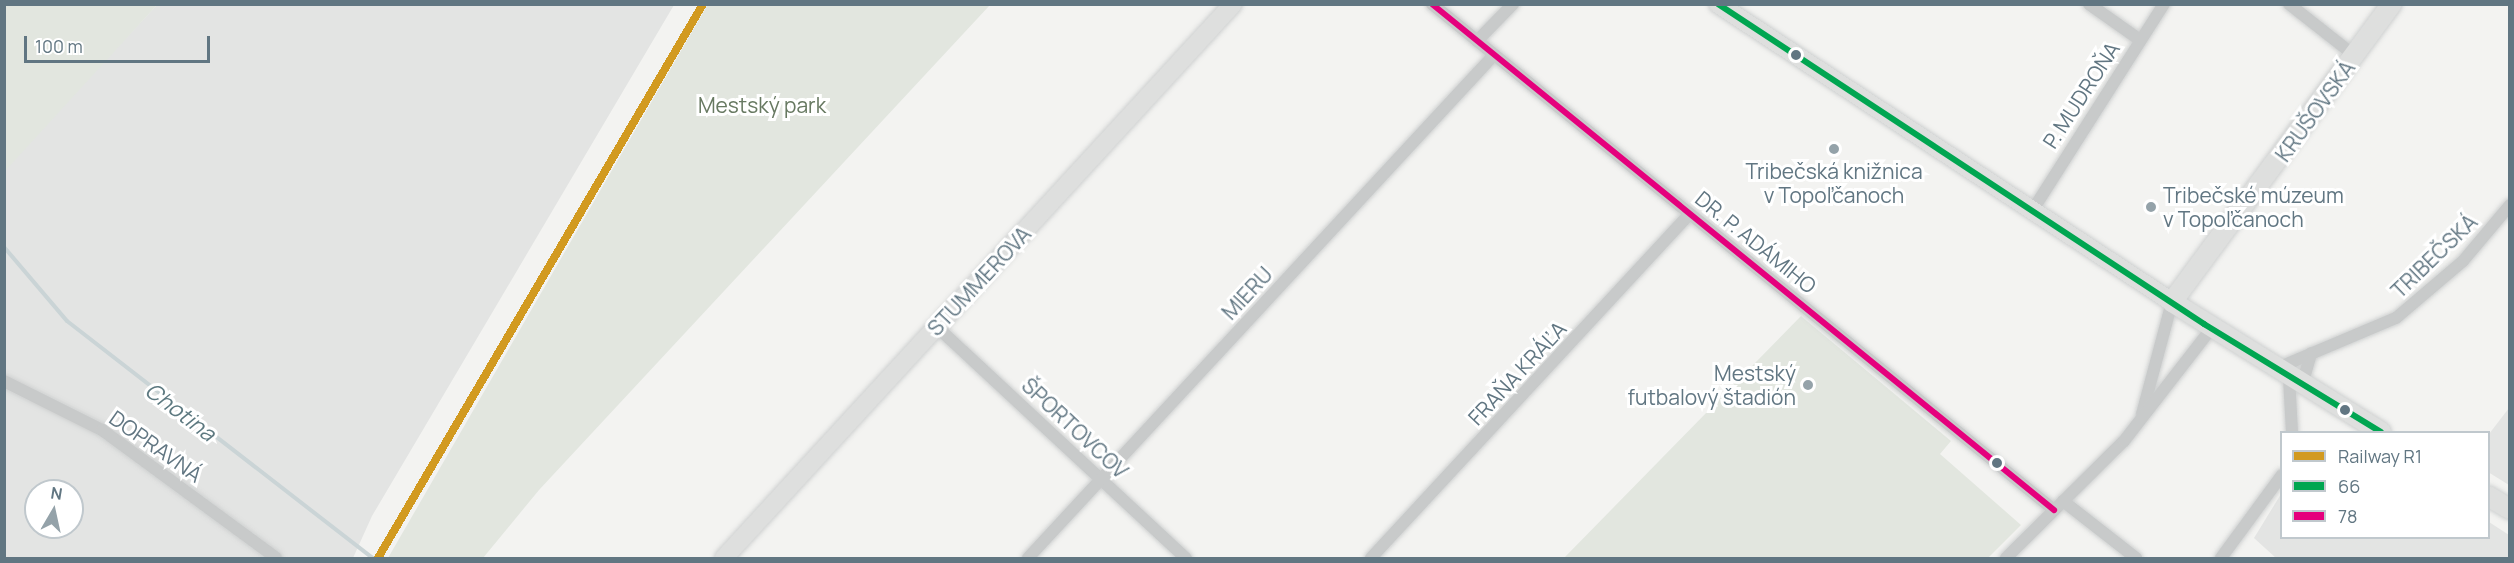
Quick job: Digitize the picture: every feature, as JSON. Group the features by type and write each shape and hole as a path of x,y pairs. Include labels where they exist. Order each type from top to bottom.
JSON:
{"main road":[{"name":"KRUŠOVSKÁ","path":"2172,302 2392,4"},
{"path":"2172,302 2211,329 2379,431"},
{"path":"2490,497 2510,509"}],"street":[{"name":"STUMMEROVA","path":"724,558 1233,4"},
{"name":"DR. P. ADÁMIHO","path":"1432,4 1958,432 2059,506 2136,558"},
{"path":"1477,41 1513,4"},
{"path":"1718,4 2034,208 2172,302 2142,415"},
{"path":"2089,4 2140,40"},
{"name":"P. MUDROŇA","path":"2034,208 2164,4"},
{"path":"2289,4 2355,56"},
{"name":"MIERU","path":"1028,558 1494,55"},
{"name":"TRIBEČSKÁ","path":"2289,377 2311,353 2396,318 2463,261 2510,205"},
{"name":"FRAŇA KRÁĽA","path":"1371,558 1690,214"},
{"name":"ŠPORTOVCOV","path":"937,327 1186,558"},
{"path":"2006,558 2059,506 2142,415 2211,329"},
{"path":"2292,431 2289,377 2311,353"},
{"name":"DOPRAVNÁ","path":"4,381 102,430 276,558"},
{"path":"2221,558 2280,478"}],"shaded area":[{"path":"157,5 674,5 372,516 353,558 5,558 4,168"},
{"path":"2509,408 2509,485 2490,473 2490,433"},
{"path":"2280,496 2280,539 2490,539 2490,523 2509,535 2509,558 2276,558 2254,538"}],"green space":[{"path":"5,4 157,5 6,170 4,169"},
{"name":"Mestský park","path":"708,4 990,5 539,490 483,558 388,558"},
{"name":"Mestský futbalový štadión","path":"1801,316 1951,441 1940,454 2021,525 1988,558 1564,558"}],"waterway":[{"name":"Chotina","path":"4,247 67,321 373,558"}],"rail line":[{"name":"R1","path":"378,558 703,4"}],"transit line":[{"name":"78","path":"1432,4 2054,510"},
{"name":"66","path":"1718,4 2204,324 2379,431"}],"place":[{"name":"Tribečská knižnica v Topoľčanoch","path":"1834,149"},
{"name":"Tribečské múzeum v Topoľčanoch","path":"2151,207"},
{"name":"Mestský futbalový štadión","path":"1808,385"}]}
